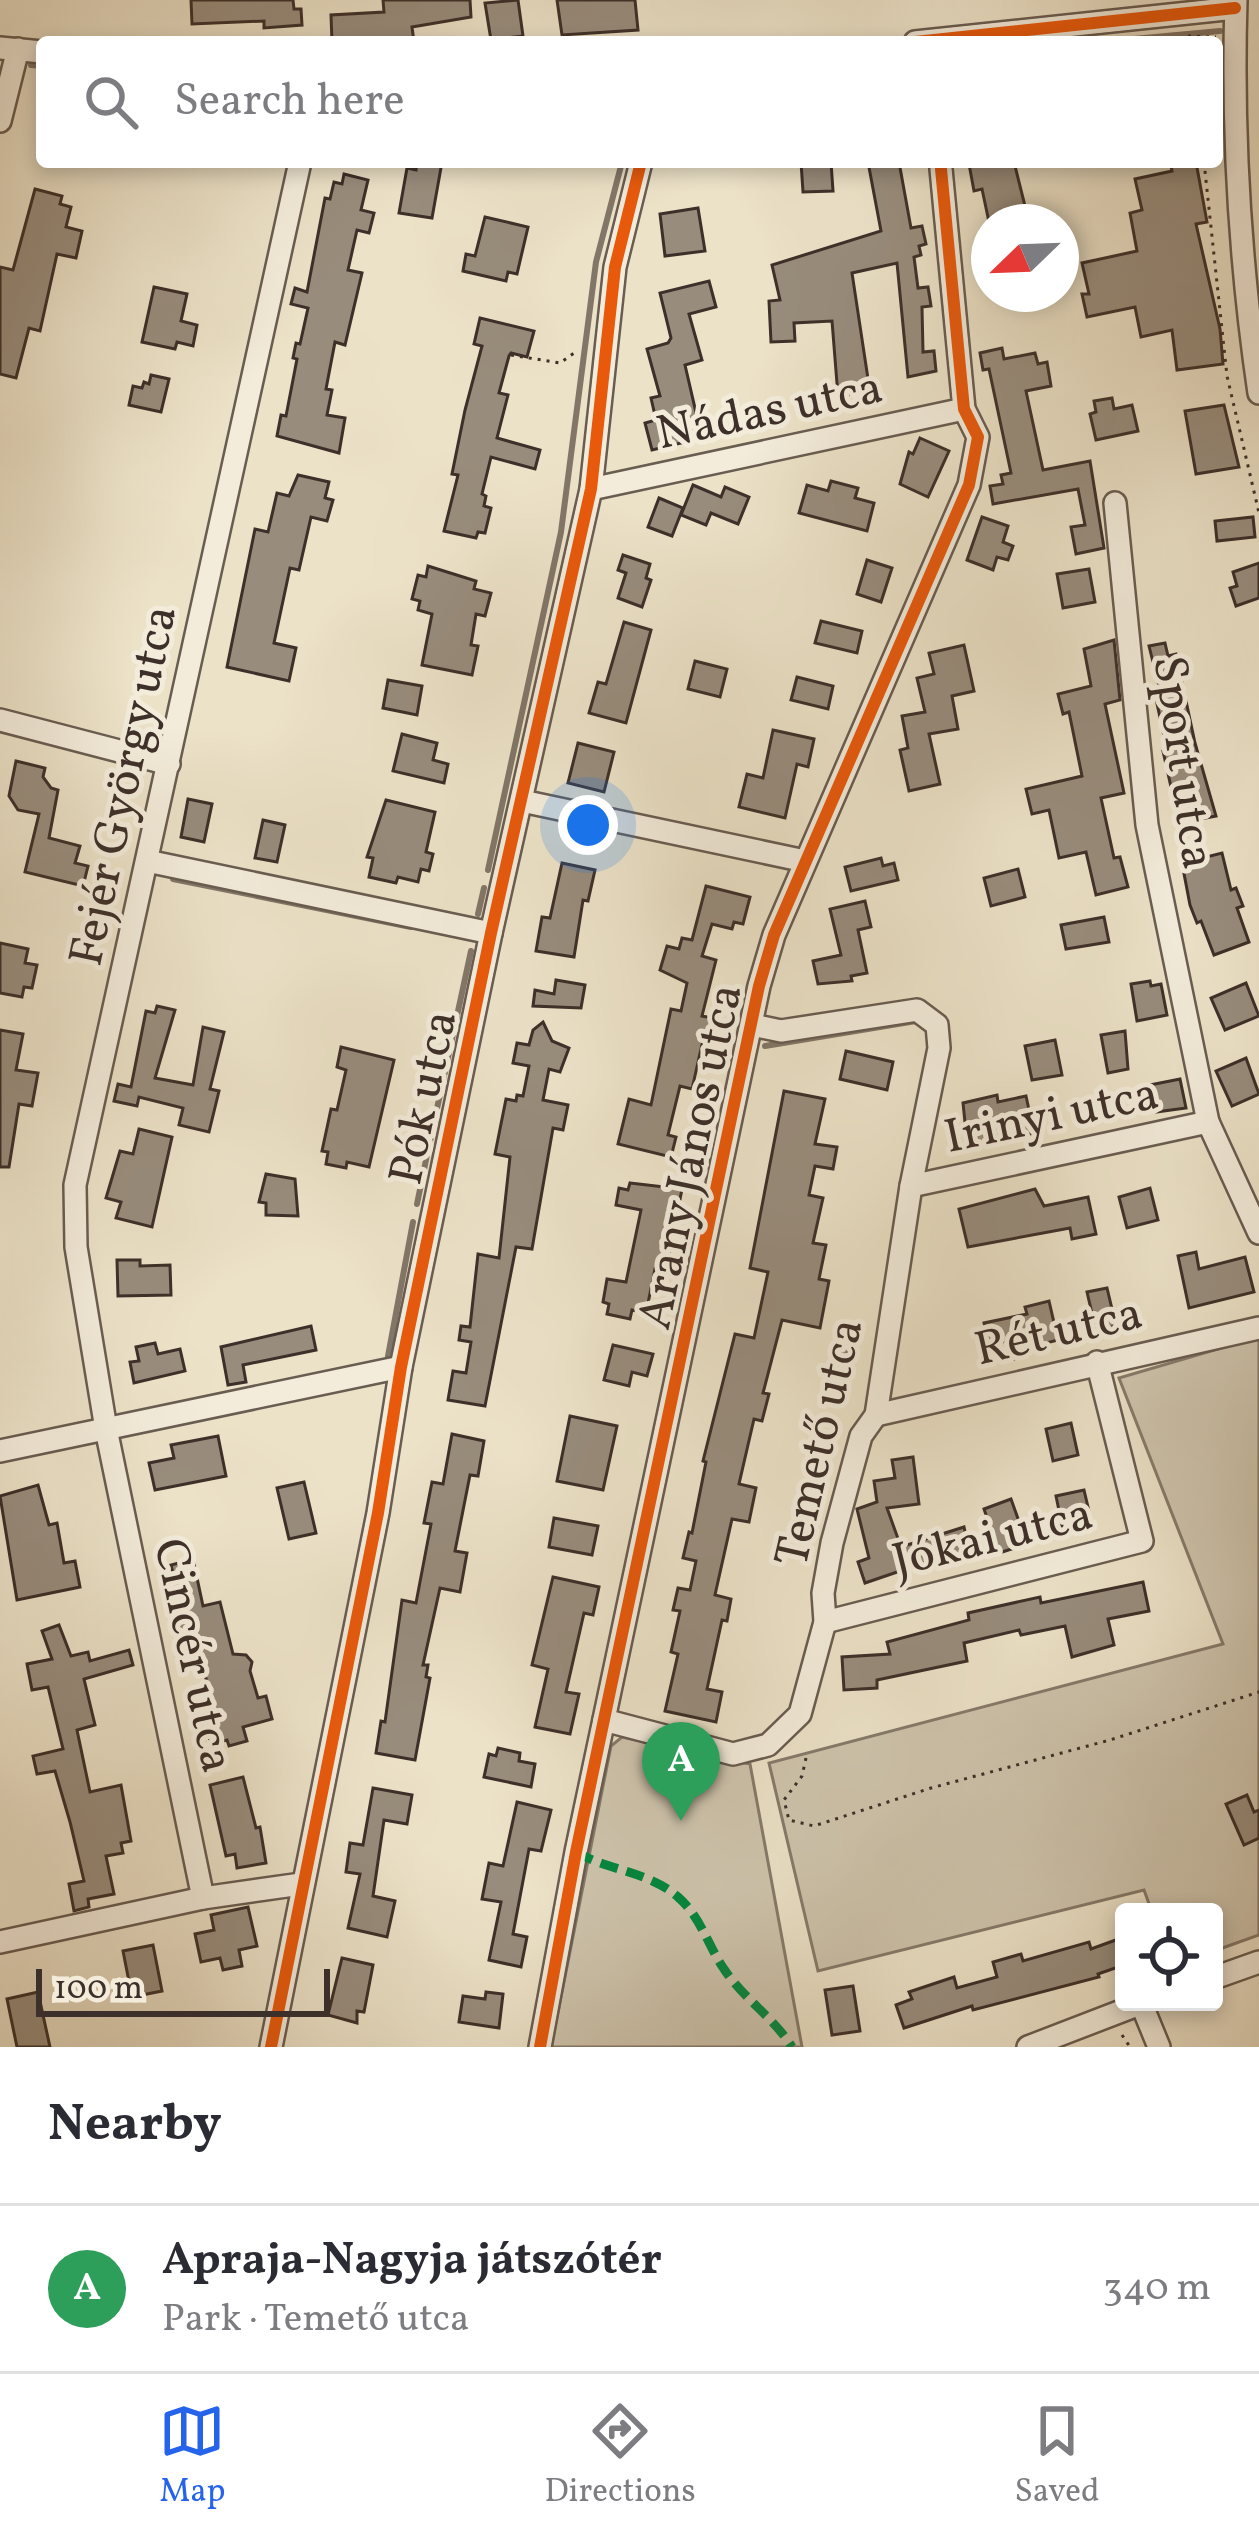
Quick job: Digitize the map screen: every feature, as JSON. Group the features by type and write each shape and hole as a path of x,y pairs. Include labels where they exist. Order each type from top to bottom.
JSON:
{"street":[{"path":"966,36 1236,4 1235,94 1246,282 1259,393"},
{"path":"0,121 9,48"},
{"path":"1235,94 1259,92"},
{"name":"Fejér György utca","path":"106,1429 76,1246 75,1185 299,168"},
{"name":"Pók utca","path":"271,2047 378,1513 401,1367 491,933 591,489 615,267 640,168"},
{"name":"Arany János utca","path":"540,2047 604,1720 774,935 970,485 978,437 964,410 941,169"},
{"name":"Nádas utca","path":"591,489 964,410"},
{"name":"Sport utca","path":"1114,502 1147,825 1208,1122 1259,1234"},
{"path":"0,720 169,764"},
{"path":"522,801 805,861"},
{"path":"147,861 491,933"},
{"name":"Temető utca","path":"604,1720 733,1754 768,1744 800,1714 825,1622 823,1593 832,1544 861,1436 876,1414 911,1186 939,1048 938,1024 917,1010 781,1031 752,1025"},
{"name":"Irinyi utca","path":"911,1186 1208,1122"},
{"name":"Rét utca","path":"876,1414 1259,1328"},
{"name":"Jókai utca","path":"825,1622 1142,1540 1097,1362"},
{"path":"0,1451 401,1367"},
{"name":"Cincér utca","path":"106,1429 203,1898"},
{"path":"0,1942 203,1898 301,1884"},
{"path":"1223,1975 1259,1962"},
{"path":"1028,2047 1122,2011"},
{"path":"1146,2011 1160,2047"}],"path":[{"path":"1205,168 1227,376 1259,513"},
{"path":"511,355 560,363 577,351"},
{"path":"806,1758 802,1776 784,1801 789,1820 814,1826 1259,1692"},
{"path":"1104,2038 1125,2034 1130,2047"}],"shaded area":[{"path":"1259,1337 1259,1935 1223,1948 1223,1903 1149,1903 1144,1890 818,1971 769,1763 1223,1644 1119,1378"},
{"path":"622,1737 750,1764 802,2047 551,2047 611,1746"}],"building":[{"path":"191,0 293,0 294,9 301,9 302,25 264,28 264,21 192,24"},
{"path":"383,0 470,0 471,17 412,27 413,36 332,36 331,15 384,12"},
{"path":"518,0 523,36 490,36 485,3"},
{"path":"557,0 635,0 638,30 562,35"},
{"path":"407,168 441,168 432,218 399,213"},
{"path":"801,168 831,168 833,191 803,192"},
{"path":"869,168 900,168 911,228 922,226 926,244 919,246 921,255 914,257 918,288 928,287 931,306 922,307 923,352 934,351 936,371 908,377 897,263 852,273 870,392 838,396 832,321 794,323 795,341 771,342 769,301 780,300 772,265 881,231"},
{"path":"970,168 1016,168 1024,204 985,204 982,189 974,191"},
{"path":"1197,168 1207,222 1196,224 1220,329 1223,364 1177,370 1172,330 1141,337 1135,307 1087,317 1082,294 1089,294 1082,263 1137,251 1130,213 1142,210 1135,179"},
{"path":"344,174 368,180 361,210 374,213 369,233 357,230 348,270 362,273 345,345 335,342 326,389 332,390 327,415 345,418 339,453 277,436 281,415 286,416 296,343 300,344 308,308 291,304 295,288 307,292 325,198 330,199 334,182 342,184"},
{"path":"35,189 62,196 60,204 71,207 66,227 82,231 76,258 57,254 40,331 29,328 16,378 0,374 0,267 13,270"},
{"path":"698,208 705,251 665,256 660,214"},
{"path":"485,217 528,227 517,274 508,272 506,281 463,271 466,254 475,256"},
{"path":"709,281 716,307 689,314 702,360 685,365 697,417 689,419 694,440 652,450 645,423 656,420 651,398 660,396 647,349 671,338 660,293"},
{"path":"154,287 187,294 181,321 197,325 193,346 177,342 175,349 142,342"},
{"path":"480,318 534,331 527,357 509,356 499,393 508,395 497,438 540,450 535,469 491,457 482,494 486,496 484,506 491,508 485,533 478,532 476,538 444,531 458,475 452,474 465,410 482,346 474,344"},
{"path":"1002,348 1004,359 1035,353 1038,364 1047,362 1051,386 1026,391 1043,470 1090,461 1104,548 1076,554 1071,527 1085,525 1078,489 993,504 990,486 1003,484 1001,475 1011,473 989,369 983,370 980,353"},
{"path":"151,375 169,379 161,412 129,405 133,386 149,384"},
{"path":"1112,398 1114,409 1132,405 1138,431 1096,440 1090,414 1096,412 1094,401"},
{"path":"1224,405 1239,467 1196,474 1185,411"},
{"path":"920,438 949,451 928,497 900,484 909,452 913,454"},
{"path":"298,475 329,482 325,498 333,500 327,521 311,517 299,570 290,568 274,643 296,648 289,681 227,667 255,529 268,532 277,493 289,496"},
{"path":"831,481 858,488 855,498 874,503 867,531 799,513 807,485 828,491"},
{"path":"693,485 721,497 725,487 749,497 738,524 711,513 706,525 681,515"},
{"path":"659,498 683,508 672,536 648,527"},
{"path":"982,517 1008,526 1003,542 1013,546 1008,560 997,557 993,570 967,560"},
{"path":"1253,517 1255,537 1217,541 1215,521"},
{"path":"623,555 650,564 646,578 651,580 642,607 618,598 626,573 618,570"},
{"path":"867,560 892,568 881,602 857,594"},
{"path":"1259,563 1259,598 1236,606 1230,588 1237,586 1233,572"},
{"path":"428,566 476,581 474,589 491,593 485,616 476,614 471,645 478,646 472,675 422,665 432,614 418,610 420,601 412,599 418,575 426,577"},
{"path":"1089,569 1095,602 1063,608 1057,574"},
{"path":"821,621 862,631 857,653 815,643"},
{"path":"624,622 651,630 626,723 589,713 598,682 606,684"},
{"path":"1114,640 1120,700 1105,704 1124,793 1101,798 1114,858 1120,857 1128,887 1096,895 1086,852 1059,858 1049,810 1032,814 1026,789 1082,776 1069,712 1063,714 1058,694 1091,686 1084,649"},
{"path":"1165,643 1168,656 1176,654 1216,816 1179,823 1163,751 1167,750 1156,699 1162,698 1149,646"},
{"path":"964,645 974,691 952,696 958,729 929,734 940,784 909,791 900,750 908,748 902,716 925,712 917,678 934,674 929,653"},
{"path":"695,661 727,669 720,697 688,689"},
{"path":"797,677 833,686 828,709 791,700"},
{"path":"388,680 422,686 417,715 383,708"},
{"path":"773,730 814,739 808,767 797,764 785,818 739,807 747,774 763,778"},
{"path":"402,734 437,743 433,760 448,764 444,783 393,771"},
{"path":"578,743 614,752 604,792 568,783"},
{"path":"16,761 45,768 43,777 58,790 49,838 80,846 75,863 88,866 83,886 25,872 39,814 18,810 9,796"},
{"path":"188,799 212,804 204,842 181,837"},
{"path":"386,800 435,812 426,852 433,854 429,871 421,869 418,882 369,877 373,858 367,857"},
{"path":"263,820 285,825 277,862 255,858"},
{"path":"1222,853 1231,890 1236,888 1243,906 1237,908 1249,942 1214,955 1190,905 1182,863"},
{"path":"881,858 883,866 894,863 898,880 851,891 845,867"},
{"path":"562,863 595,870 588,901 583,900 574,957 536,951 542,917 550,918"},
{"path":"1018,869 1025,897 991,906 984,878"},
{"path":"706,886 750,897 743,924 734,922 732,929 712,924 702,956 716,960 702,1016 717,1019 712,1042 703,1040 692,1089 680,1086 668,1135 676,1137 671,1157 618,1144 629,1099 651,1105 671,1009 681,1011 687,983 660,970 667,946 679,949 682,938 692,940"},
{"path":"865,901 871,927 858,930 867,973 851,976 852,981 818,984 813,961 841,955 830,909"},
{"path":"1104,917 1109,942 1066,949 1061,925"},
{"path":"0,943 28,949 25,963 37,965 32,988 24,987 22,997 0,993"},
{"path":"556,980 585,985 581,1008 533,1006 535,990 554,994"},
{"path":"1150,981 1151,986 1161,984 1167,1015 1137,1021 1131,984"},
{"path":"1246,983 1259,1016 1225,1030 1211,998"},
{"path":"157,1006 175,1010 155,1078 193,1085 203,1027 224,1032 210,1089 219,1091 209,1132 179,1125 183,1108 139,1097 137,1106 114,1101 118,1084 131,1087 146,1011 155,1013"},
{"path":"543,1022 552,1041 569,1048 560,1072 549,1069 543,1100 568,1105 563,1130 553,1128 532,1249 516,1247 485,1406 448,1400 453,1371 466,1373 471,1342 459,1340 461,1326 470,1327 478,1254 499,1258 510,1157 495,1154 506,1099 516,1101 517,1095 523,1096 529,1066 513,1063 517,1043 529,1045 533,1030"},
{"path":"0,1030 23,1034 16,1070 38,1073 32,1106 19,1104 9,1167 0,1167"},
{"path":"1125,1031 1128,1069 1108,1073 1101,1035"},
{"path":"1055,1040 1062,1075 1032,1080 1025,1046"},
{"path":"341,1047 394,1060 369,1167 326,1164 328,1152 322,1151 346,1070 337,1067"},
{"path":"846,1051 893,1062 887,1090 840,1079"},
{"path":"1246,1058 1259,1094 1232,1106 1216,1071"},
{"path":"1180,1079 1186,1108 1156,1112 1150,1085"},
{"path":"784,1091 825,1099 815,1144 837,1147 833,1169 815,1166 809,1195 823,1198 813,1243 826,1245 819,1279 829,1281 820,1328 782,1320 763,1393 769,1394 762,1421 754,1419 739,1484 756,1488 749,1522 732,1519 715,1595 731,1599 707,1689 722,1692 716,1722 665,1711 678,1654 671,1652 680,1611 673,1610 678,1588 690,1590 696,1561 683,1558 735,1334 754,1338 768,1272 750,1268"},
{"path":"997,1095 998,1102 1026,1096 1034,1133 976,1146 973,1131 966,1132 963,1103"},
{"path":"139,1129 172,1137 152,1227 116,1218 121,1202 106,1198 120,1151 133,1154"},
{"path":"266,1174 295,1179 298,1216 266,1215 266,1203 259,1202"},
{"path":"630,1183 682,1189 666,1271 655,1269 646,1313 632,1310 630,1319 607,1314 609,1304 603,1302 607,1279 626,1282 641,1210 616,1205 619,1188 628,1190"},
{"path":"1150,1188 1158,1220 1127,1228 1119,1197"},
{"path":"1035,1189 1044,1206 1088,1197 1096,1234 1072,1239 1070,1228 968,1247 959,1209"},
{"path":"1196,1252 1199,1269 1245,1257 1254,1292 1189,1308 1178,1256"},
{"path":"117,1260 140,1260 140,1266 170,1265 171,1295 118,1296"},
{"path":"1107,1288 1116,1326 1096,1331 1087,1292"},
{"path":"1049,1301 1058,1340 1027,1348 1029,1355 1010,1360 1006,1341 989,1345 984,1323 1027,1314 1025,1307"},
{"path":"311,1326 316,1350 243,1365 246,1382 228,1385 221,1347"},
{"path":"839,1335 851,1338 841,1391 825,1387"},
{"path":"155,1343 158,1354 180,1349 185,1371 134,1383 130,1362 139,1361 136,1347"},
{"path":"613,1345 653,1354 647,1376 632,1372 629,1386 604,1380"},
{"path":"570,1416 617,1426 603,1490 557,1481"},
{"path":"1071,1423 1078,1455 1053,1461 1046,1429"},
{"path":"452,1434 484,1441 478,1476 470,1475 455,1551 467,1553 460,1592 440,1588 423,1665 428,1665 426,1677 430,1678 415,1760 376,1753 381,1721 385,1722 402,1600 416,1603 431,1524 424,1523 432,1482 443,1484"},
{"path":"218,1436 226,1476 155,1490 149,1463 174,1458 171,1445"},
{"path":"913,1457 919,1504 887,1508 901,1547 964,1527 971,1558 943,1564 941,1557 865,1583 858,1562 869,1558 857,1509 877,1502 874,1481 895,1478 892,1460"},
{"path":"304,1482 316,1533 289,1539 277,1488"},
{"path":"38,1485 49,1525 57,1523 64,1563 75,1561 80,1587 17,1600 0,1496"},
{"path":"1084,1490 1092,1524 1064,1535 1056,1496"},
{"path":"1011,1499 1027,1544 999,1553 984,1509"},
{"path":"554,1518 598,1526 592,1555 549,1547"},
{"path":"193,1559 203,1606 220,1602 233,1654 246,1655 252,1662 258,1698 266,1696 272,1719 243,1727 247,1741 229,1746 227,1740 211,1744 207,1731 203,1732 197,1709 213,1705 200,1656 187,1660 178,1624 185,1622 171,1565"},
{"path":"553,1577 599,1587 593,1615 584,1613 566,1692 579,1694 570,1734 535,1727 548,1669 532,1665"},
{"path":"1143,1582 1149,1611 1108,1619 1114,1645 1072,1657 1065,1626 1021,1635 1019,1630 964,1643 967,1661 877,1680 877,1688 844,1690 842,1657 890,1654 887,1642 969,1620 968,1613"},
{"path":"59,1625 71,1656 88,1652 90,1661 129,1650 133,1665 84,1679 95,1725 77,1730 90,1792 121,1785 131,1841 121,1843 123,1853 106,1856 114,1894 88,1899 89,1907 74,1911 69,1884 84,1881 70,1822 55,1771 37,1774 33,1756 63,1749 48,1687 32,1690 27,1664 52,1659 42,1631"},
{"path":"498,1748 520,1753 519,1761 535,1764 531,1787 484,1777 489,1754 496,1756"},
{"path":"243,1777 266,1863 237,1868 235,1854 226,1856 210,1785"},
{"path":"373,1788 412,1795 407,1824 384,1820 373,1896 395,1901 387,1937 348,1928 360,1874 346,1872 350,1843 363,1845"},
{"path":"1247,1795 1254,1812 1259,1810 1259,1838 1244,1845 1226,1804"},
{"path":"517,1802 551,1810 541,1851 529,1849 513,1934 527,1937 521,1967 489,1960 501,1902 482,1899 489,1863 503,1866"},
{"path":"248,1907 257,1946 239,1950 242,1966 223,1970 220,1958 201,1962 195,1934 214,1930 211,1915"},
{"path":"1115,1940 1115,1968 1099,1977 973,2010 972,2006 904,2028 896,2005 912,1999 909,1992 954,1977 957,1988 997,1977 993,1962 1021,1954 1023,1961 1089,1942 1091,1949"},
{"path":"153,1945 162,1991 132,1997 123,1951"},
{"path":"342,1958 373,1965 364,2012 357,2011 357,2023 328,2015"},
{"path":"853,1986 860,2031 832,2035 825,1990"},
{"path":"38,1992 50,2047 17,2047 7,1999"},
{"path":"486,1992 503,1994 499,2028 459,2022 463,1996 485,1999"}],"waterway":[{"path":"1166,36 1220,31"},
{"path":"31,65 36,65"},
{"path":"488,870 561,532 596,262 620,168"},
{"path":"173,879 411,927"},
{"path":"478,914 484,888"},
{"path":"430,1141 471,951"},
{"path":"765,1046 916,1021"},
{"path":"417,1204 427,1155"},
{"path":"388,1356 413,1222"}],"marked path":[{"path":"576,1852 654,1882 678,1897 693,1913 732,1979 792,2047"}],"cycle path":[{"path":"971,36 1235,8"},
{"path":"271,2047 378,1513 401,1367 491,933 591,489 615,267 640,168"},
{"path":"540,2047 576,1852 759,986 774,935 969,485 978,437 964,409 941,169"}],"place":[{"name":"Apraja-Nagyja játszótér","path":"681,1821"}]}
